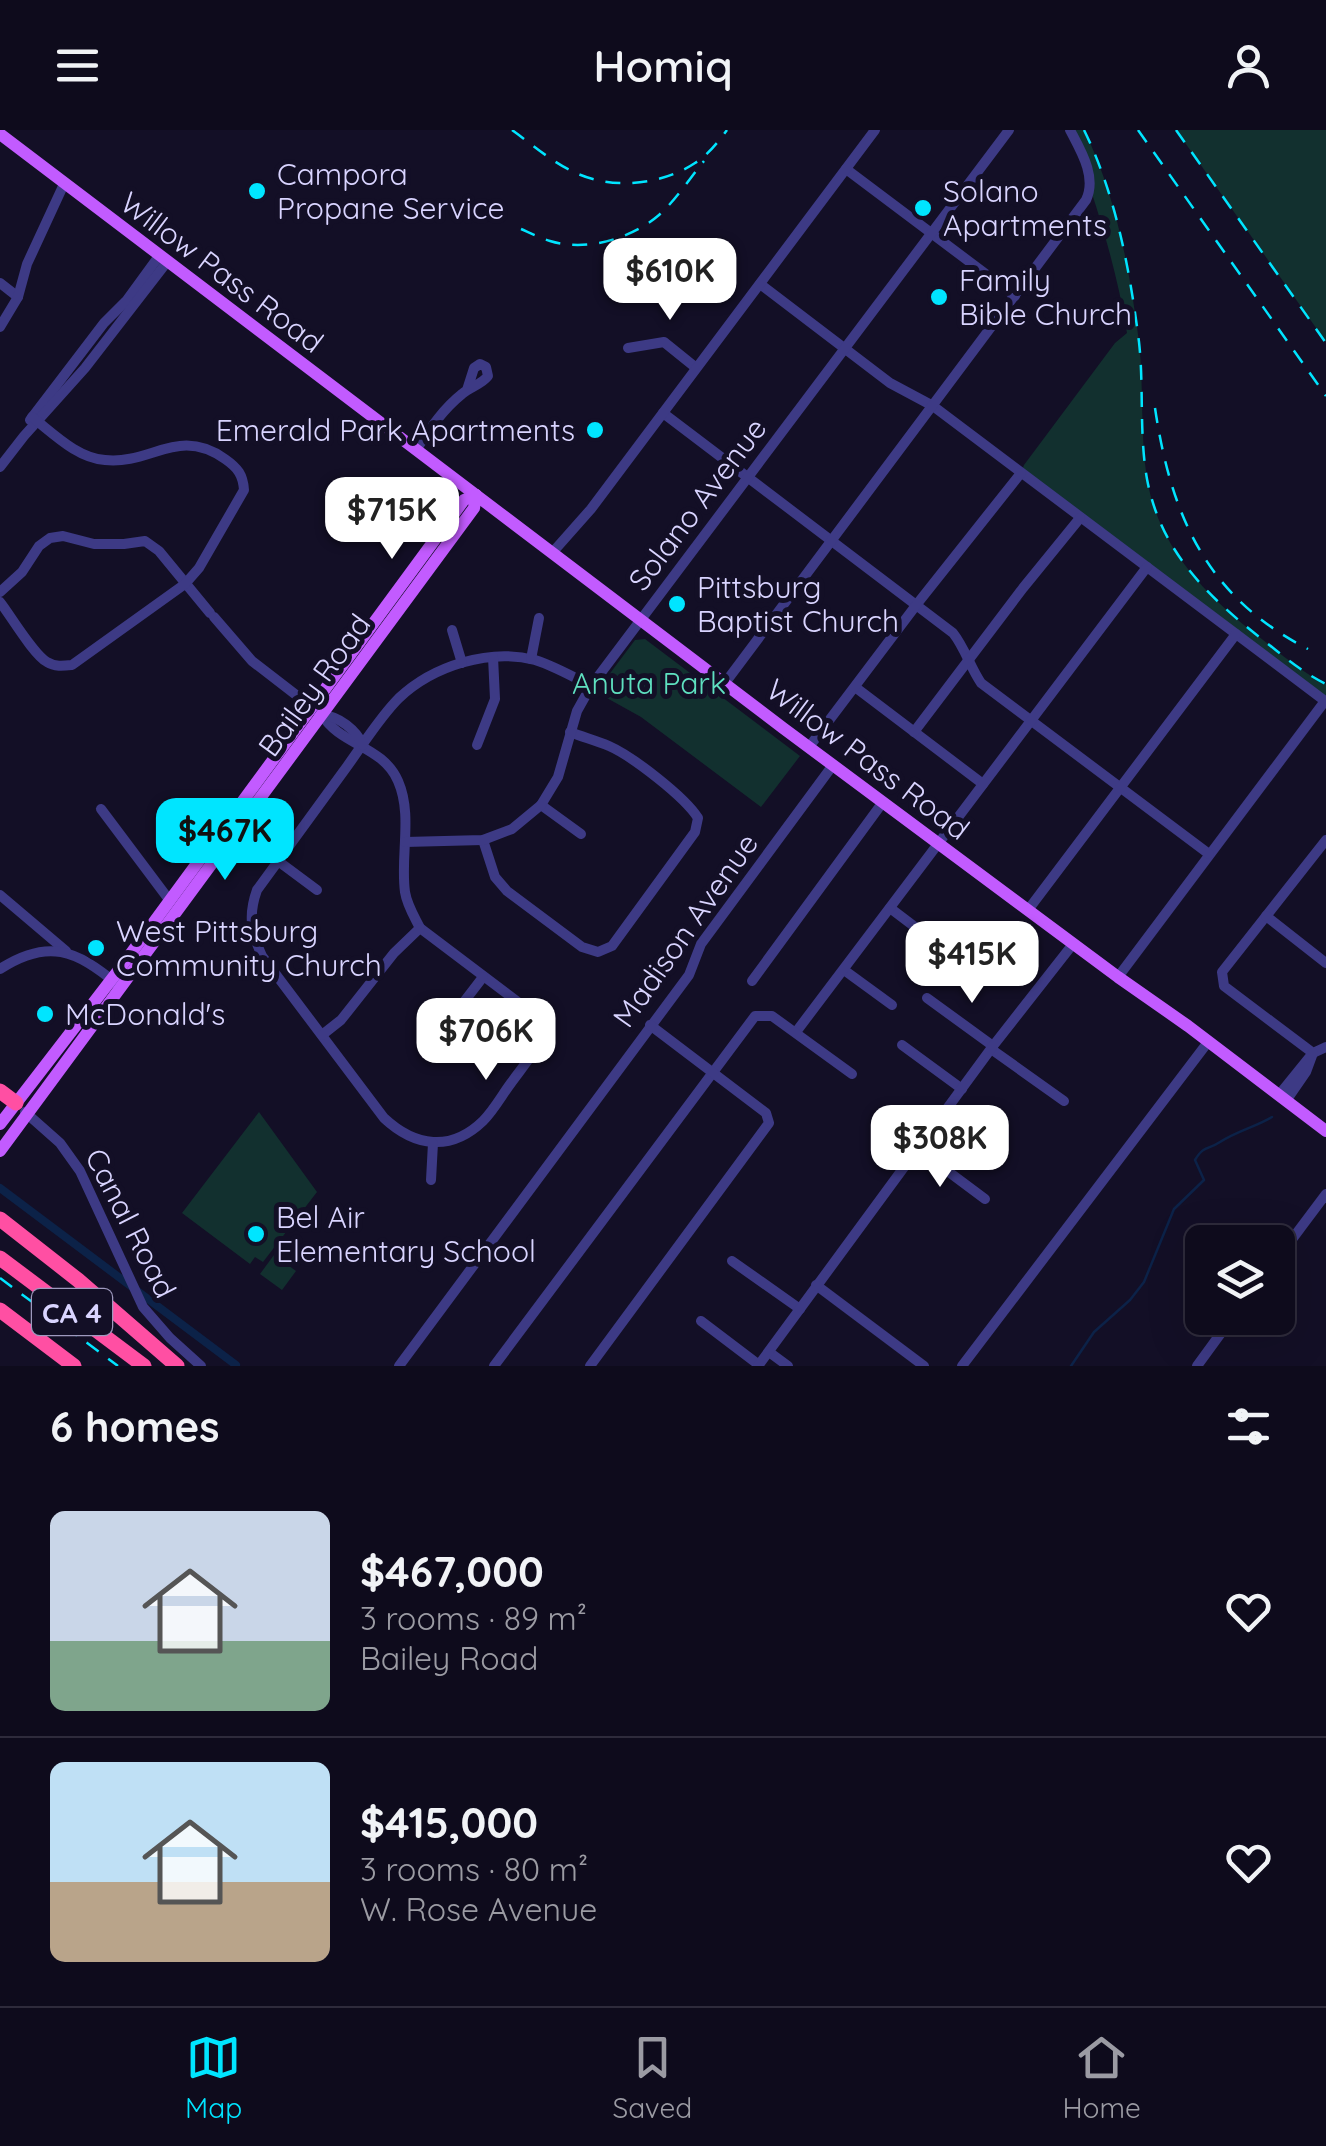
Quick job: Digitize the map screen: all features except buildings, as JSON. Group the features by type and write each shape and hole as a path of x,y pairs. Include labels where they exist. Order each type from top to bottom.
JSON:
{"highway":[{"path":"0,1091 22,1109"},
{"path":"0,1219 177,1366"},
{"name":"CA 4","path":"0,1258 144,1366"},
{"name":"CA 4","path":"0,1310 74,1366"}],"main road":[{"name":"Willow Pass Road","path":"0,134 809,747 1326,1131"},
{"name":"Bailey Road","path":"0,1151 22,1109 317,712 464,500 476,495"},
{"name":"Bailey Road","path":"116,984 170,901 317,712"},
{"name":"Bailey Road","path":"0,1124 22,1109"}],"street":[{"path":"552,553 590,509 875,130"},
{"name":"Solano Avenue","path":"404,842 482,840 512,829 541,805 558,777 576,711 590,686 1009,130"},
{"path":"725,683 1086,200 1091,189 1090,176 1070,130"},
{"path":"846,169 1015,296"},
{"path":"0,327 18,297 27,264 64,184"},
{"path":"2,458 97,332 163,259"},
{"path":"0,283 18,297"},
{"path":"760,284 890,383 933,406 1325,702 1118,977"},
{"path":"628,348 664,342 696,367"},
{"path":"416,450 440,413 467,390"},
{"path":"662,413 917,604 953,633 981,683 1210,854"},
{"path":"0,602 41,657 50,664 72,665 185,584 199,568 244,490 236,467 216,452 191,444 122,460 104,460 76,451 35,419"},
{"path":"809,747 1021,473"},
{"path":"914,732 1080,518"},
{"path":"0,592 50,538 63,536 94,544 146,540 252,662 317,712 334,717 358,735 363,745 386,762 398,780 404,800 405,890 420,928 535,1015 544,1029 540,1044 484,1120 453,1140 414,1139 384,1118 262,956 252,936 252,905 257,890 363,745 396,701 440,669 493,657 532,659 590,686"},
{"path":"796,1032 1147,567"},
{"path":"532,659 539,618"},
{"path":"452,630 462,663"},
{"path":"1028,910 1236,634"},
{"path":"477,745 495,699 493,657"},
{"path":"855,687 982,784"},
{"path":"482,840 495,877 508,891 582,947 598,952 612,946 696,832 698,818 690,806 626,756 570,732"},
{"name":"Madison Avenue","path":"399,1366 689,975 701,944 834,765"},
{"path":"752,981 883,802"},
{"path":"541,805 581,834"},
{"path":"100,809 170,901"},
{"path":"1312,1053 1224,986 1222,972 1326,840"},
{"path":"278,861 317,890"},
{"path":"0,895 66,952 116,984"},
{"path":"890,908 940,946"},
{"path":"1266,916 1326,963"},
{"path":"322,1035 341,1020 394,953 420,928"},
{"path":"702,1322 758,1366 1073,944"},
{"path":"0,969 20,956 66,952"},
{"path":"844,970 892,1006"},
{"path":"437,1038 483,977"},
{"path":"927,998 1064,1101"},
{"path":"494,1366 755,1016 772,1016 852,1074"},
{"path":"590,1366 769,1123 766,1113 650,1025"},
{"path":"962,1366 1208,1042"},
{"path":"902,1045 962,1089"},
{"path":"1283,1098 1306,1072 1312,1053 1326,1047"},
{"name":"Canal Road","path":"22,1109 70,1156 89,1188 137,1298 155,1323 201,1366"},
{"path":"430,1180 433,1142"},
{"path":"918,1149 985,1199"},
{"path":"1295,1235 1326,1194"},
{"path":"732,1261 800,1309"},
{"path":"816,1285 924,1366"},
{"path":"1196,1366 1219,1335"},
{"path":"769,1352 788,1366"}],"green space":[{"path":"1070,130 1084,130 1105,181 1120,234 1139,342 1147,479 1162,527 1187,568 1220,604 1291,662 1326,684 1326,702 1021,473 1115,343 1127,333 1103,230"},
{"path":"1176,130 1326,130 1326,342"},
{"name":"Anuta Park","path":"645,639 800,756 761,807 641,717 596,692 635,640"},
{"path":"259,1112 317,1192 263,1262 255,1257 250,1264 182,1213"},
{"path":"274,1255 296,1271 282,1290 260,1274"}],"waterway":[{"path":"1071,1366 1094,1332 1144,1282 1174,1209 1204,1180 1195,1160 1198,1155 1272,1117"},
{"path":"0,1188 236,1365"}],"railway":[{"path":"512,130 568,169 590,178 621,183 653,180 682,170 704,156 727,130"},
{"path":"1084,130 1105,181 1126,261 1139,342 1147,479 1162,527 1188,568 1220,604 1291,662 1326,684"},
{"path":"1138,130 1326,396"},
{"path":"1176,130 1326,343"},
{"path":"521,229 564,244 593,244 622,237 659,215 704,161"},
{"path":"1155,408 1171,483 1199,549 1243,604 1308,649"},
{"path":"0,1278 118,1366"}],"place":[{"name":"Campora Propane Service","path":"257,191"},
{"name":"Solano Apartments","path":"923,208"},
{"name":"Family Bible Church","path":"939,297"},
{"name":"Emerald Park Apartments","path":"595,430"},
{"name":"Pittsburg Baptist Church","path":"677,604"},
{"name":"West Pittsburg Community Church","path":"96,948"},
{"name":"McDonald's","path":"45,1014"},
{"name":"Bel Air Elementary School","path":"256,1234"}]}
